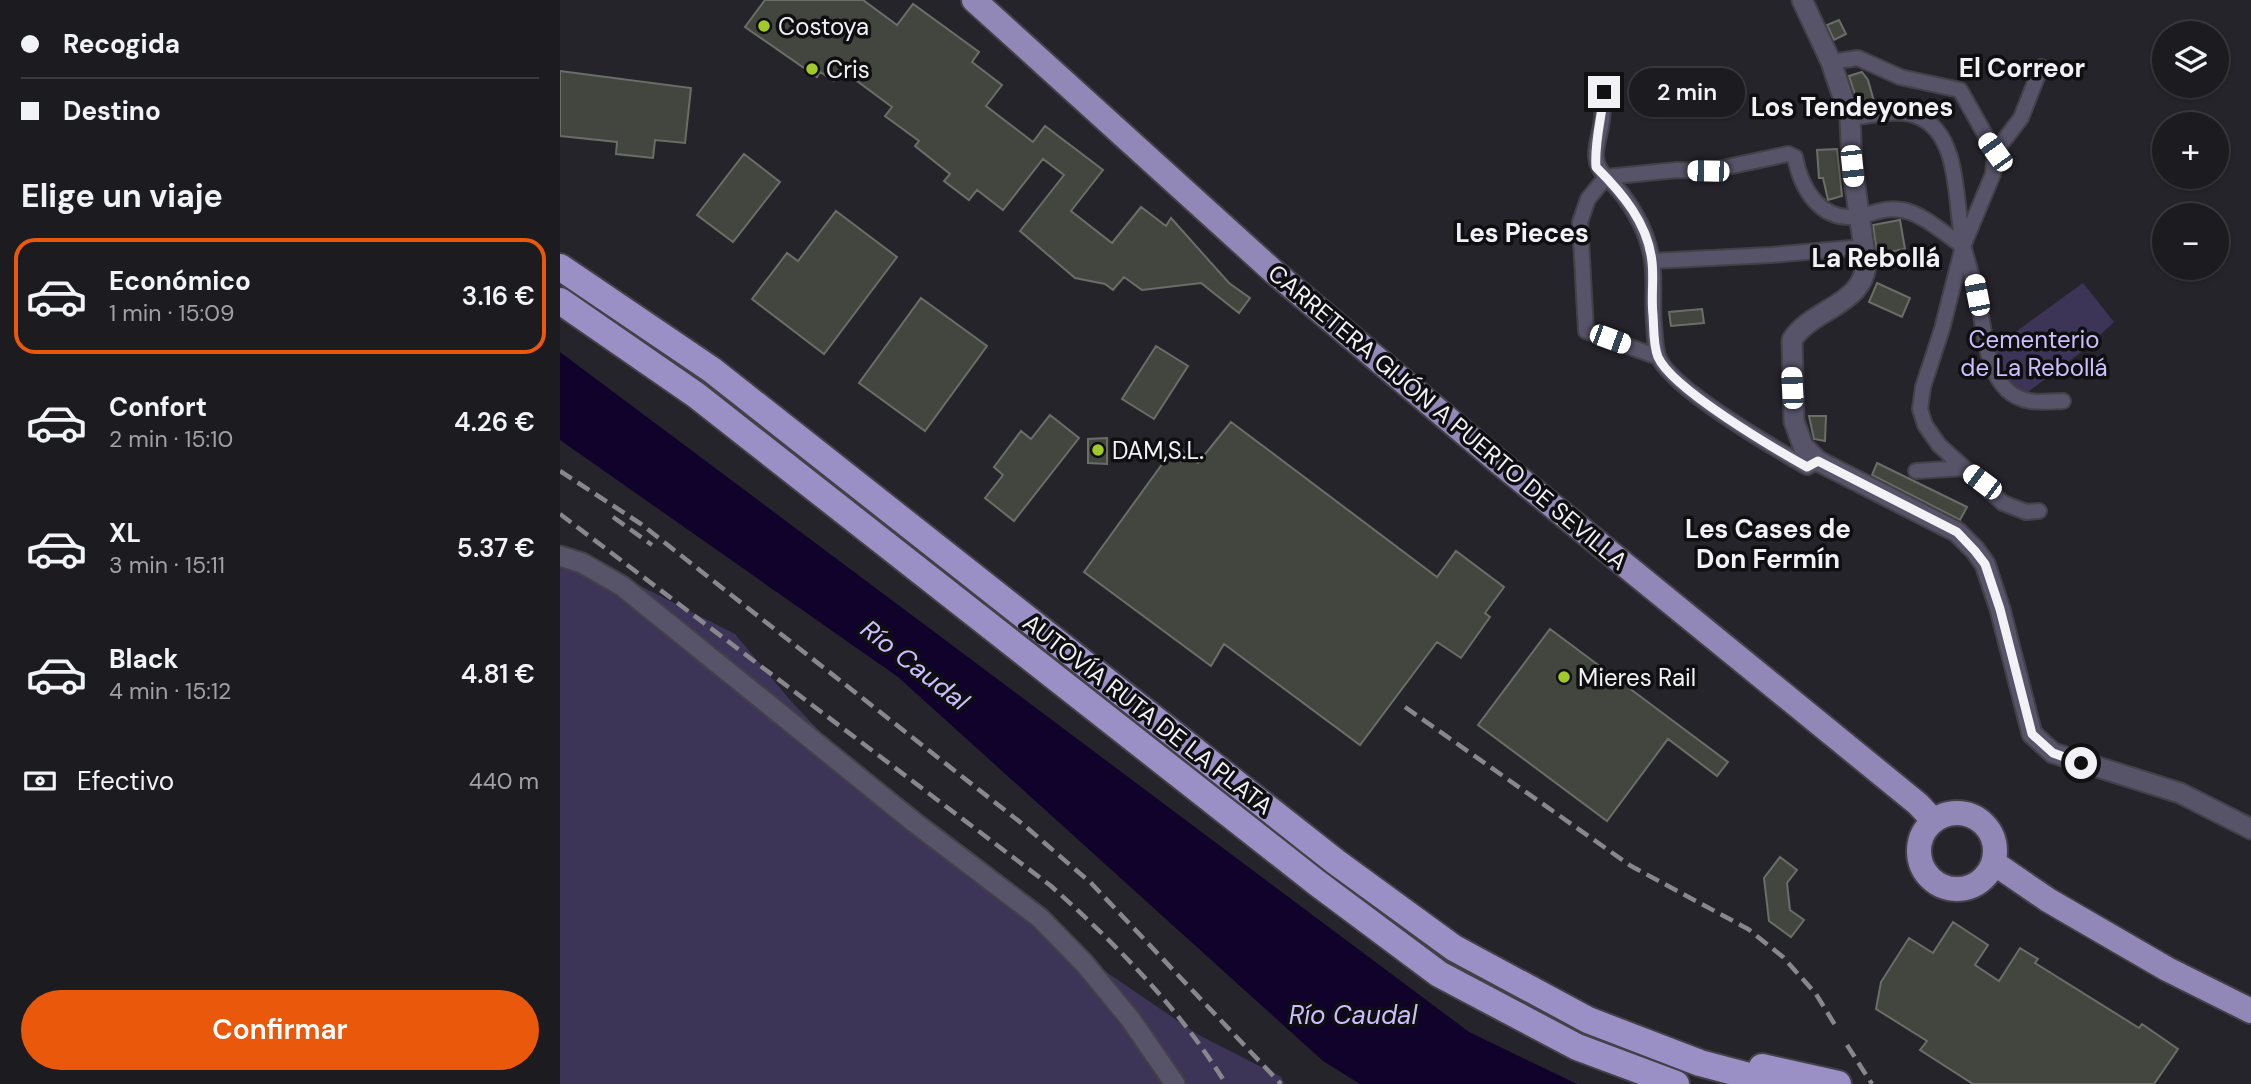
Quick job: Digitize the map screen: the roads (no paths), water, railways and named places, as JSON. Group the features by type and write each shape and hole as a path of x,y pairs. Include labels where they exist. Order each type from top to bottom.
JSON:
{"highway":[{"name":"CARRETERA GIJÓN A PUERTO DE SEVILLA","path":"974,0 1274,272 1500,463 1918,804 1933,820"},
{"name":"AUTOVÍA RUTA DE LA PLATA","path":"560,267 712,370 1336,862 1454,948 1588,1020 1700,1063 1770,1078 1838,1084"},
{"name":"AUTOVÍA RUTA DE LA PLATA","path":"560,300 696,395 1317,883 1439,974 1577,1047 1676,1084"},
{"path":"1951,812 1970,814 1987,826 1995,844 1994,863 1984,879 1969,888 1951,889 1934,882 1922,869 1918,852 1922,834 1933,820 1951,812"},
{"path":"1994,863 2048,900 2155,962 2251,1012"}],"street":[{"path":"1802,0 1830,62 1850,118 1852,166 1866,274 1862,283 1847,298 1798,331 1792,340 1794,421 1803,446 1818,461 1957,532 1975,551 1985,564 2000,609 2032,734 2053,753 2180,793 2251,830"},
{"path":"1830,62 1858,58 1900,77 1960,90 1967,99 1982,134 1995,152"},
{"path":"2039,510 2026,512 2003,503 1939,445 1925,425 1920,409 1923,387 1942,329 1963,246 1993,174 1995,152 2021,118 2041,67"},
{"path":"1604,92 1602,120 1595,152 1596,167 1617,187 1639,219 1652,261 1651,295 1658,357 1672,376 1698,397 1781,452 1807,467 1818,461"},
{"path":"1850,118 1893,113 1918,116 1933,126 1950,156 1961,213 1963,246 1973,276 1986,348 2007,390 2029,402 2063,401"},
{"path":"1658,357 1586,331 1580,222 1588,199 1606,177 1677,170 1708,171 1788,154 1795,157 1801,183 1810,199 1825,210 1859,216 1885,208 1906,210 1963,246"},
{"path":"1652,261 1863,247"},
{"path":"1916,471 1964,468"},
{"path":"560,556 582,563 622,586 915,823 1040,918 1084,963 1131,1020 1175,1084"}],"water":[{"name":"Río Caudal","path":"560,352 1469,1032 1577,1084 1360,1084 1323,1061 898,677 560,440"}],"railway":[{"path":"560,471 641,524 1025,826 1091,883 1281,1084"},
{"path":"560,514 1051,886 1146,979 1188,1029 1226,1084"},
{"path":"613,517 652,545"},
{"path":"1405,707 1631,866 1748,929 1783,957 1816,994 1835,1025"},
{"path":"1847,1045 1872,1084"}],"place":[{"name":"Costoya","path":"764,26"},
{"name":"Cris","path":"812,69"},
{"name":"DAM,S.L.","path":"1098,450"},
{"name":"Mieres Rail","path":"1564,677"}],"district":[{"name":"El Correor","path":"2022,68"},
{"name":"Los Tendeyones","path":"1852,107"},
{"name":"Les Pieces","path":"1522,233"},
{"name":"La Rebollá","path":"1876,258"},
{"name":"Les Cases de Don Fermín","path":"1768,544"}],"park label":[{"name":"Cementerio de La Rebollá","path":"2034,353"}]}
